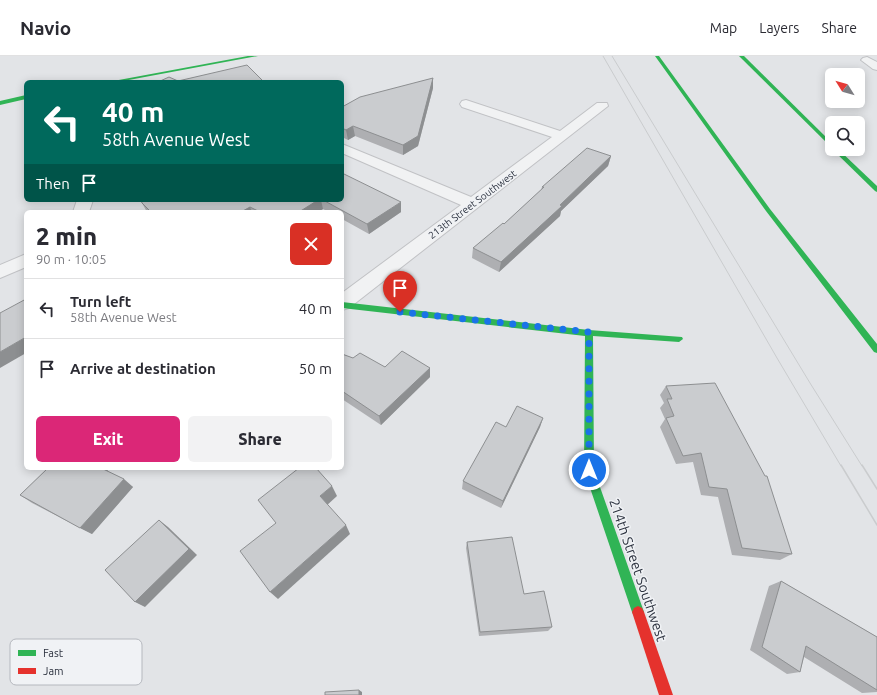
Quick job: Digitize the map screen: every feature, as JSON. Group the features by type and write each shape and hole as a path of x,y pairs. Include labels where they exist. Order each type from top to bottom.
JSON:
{"main road":[{"path":"121,80 256,56"},
{"path":"657,56 768,210 877,350"},
{"path":"741,56 825,139"},
{"path":"0,103 24,97"},
{"path":"842,156 877,190"},
{"path":"344,304 589,332 679,339"},
{"name":"214th Street Southwest","path":"589,332 589,470 666,695"}],"street":[{"path":"867,60 877,66"},
{"path":"466,104 562,136"},
{"name":"213th Street Southwest","path":"344,302 602,106"},
{"path":"344,149 473,204"},
{"path":"344,164 399,188"},
{"path":"442,207 459,215"},
{"path":"0,272 24,261"}],"building":[{"path":"247,65 262,80 182,80"},
{"path":"169,77 176,80 162,80"},
{"path":"433,78 418,136 403,145 353,126 346,130 344,129 344,106 360,97"},
{"path":"587,148 611,156 560,205 562,206 501,262 473,248 503,223 504,224 544,187 542,187"},
{"path":"344,174 401,202 367,224 344,211 344,210 327,202 344,202"},
{"path":"315,202 302,210 256,210 250,207 245,210 149,210 142,203"},
{"path":"24,300 24,338 0,352 0,313"},
{"path":"402,351 430,368 379,416 344,392 344,355 353,358 360,353 385,367"},
{"path":"715,383 765,476 767,476 792,554 742,548 727,489 709,487 701,453 683,456 666,418 674,416 667,399 672,399 666,386"},
{"path":"517,406 543,418 503,501 463,481 496,422 506,427"},
{"path":"46,470 105,470 124,479 80,528 20,495"},
{"path":"296,470 318,470 332,486 320,496 346,525 270,592 240,551 276,523 258,500"},
{"path":"159,520 189,549 135,602 105,570"},
{"path":"512,537 524,594 544,591 552,627 480,632 467,542"},
{"path":"781,581 877,637 877,690 806,646 800,672 762,647"},
{"path":"359,690 359,695 325,695 325,692"}],"tram line":[{"path":"603,56 841,466"},
{"path":"612,56 862,466"},
{"path":"841,465 877,525"},
{"path":"862,465 877,489"}],"traffic: fast":[{"path":"121,80 256,56"},
{"path":"657,56 768,210 877,350"},
{"path":"741,56 825,139"},
{"path":"0,103 24,97"},
{"path":"842,156 877,190"},
{"path":"344,305 589,333 679,339"},
{"path":"589,333 589,470 638,612"}],"traffic: jam":[{"path":"638,612 666,695"}],"route":[{"path":"400,312 589,332 589,470"}]}
